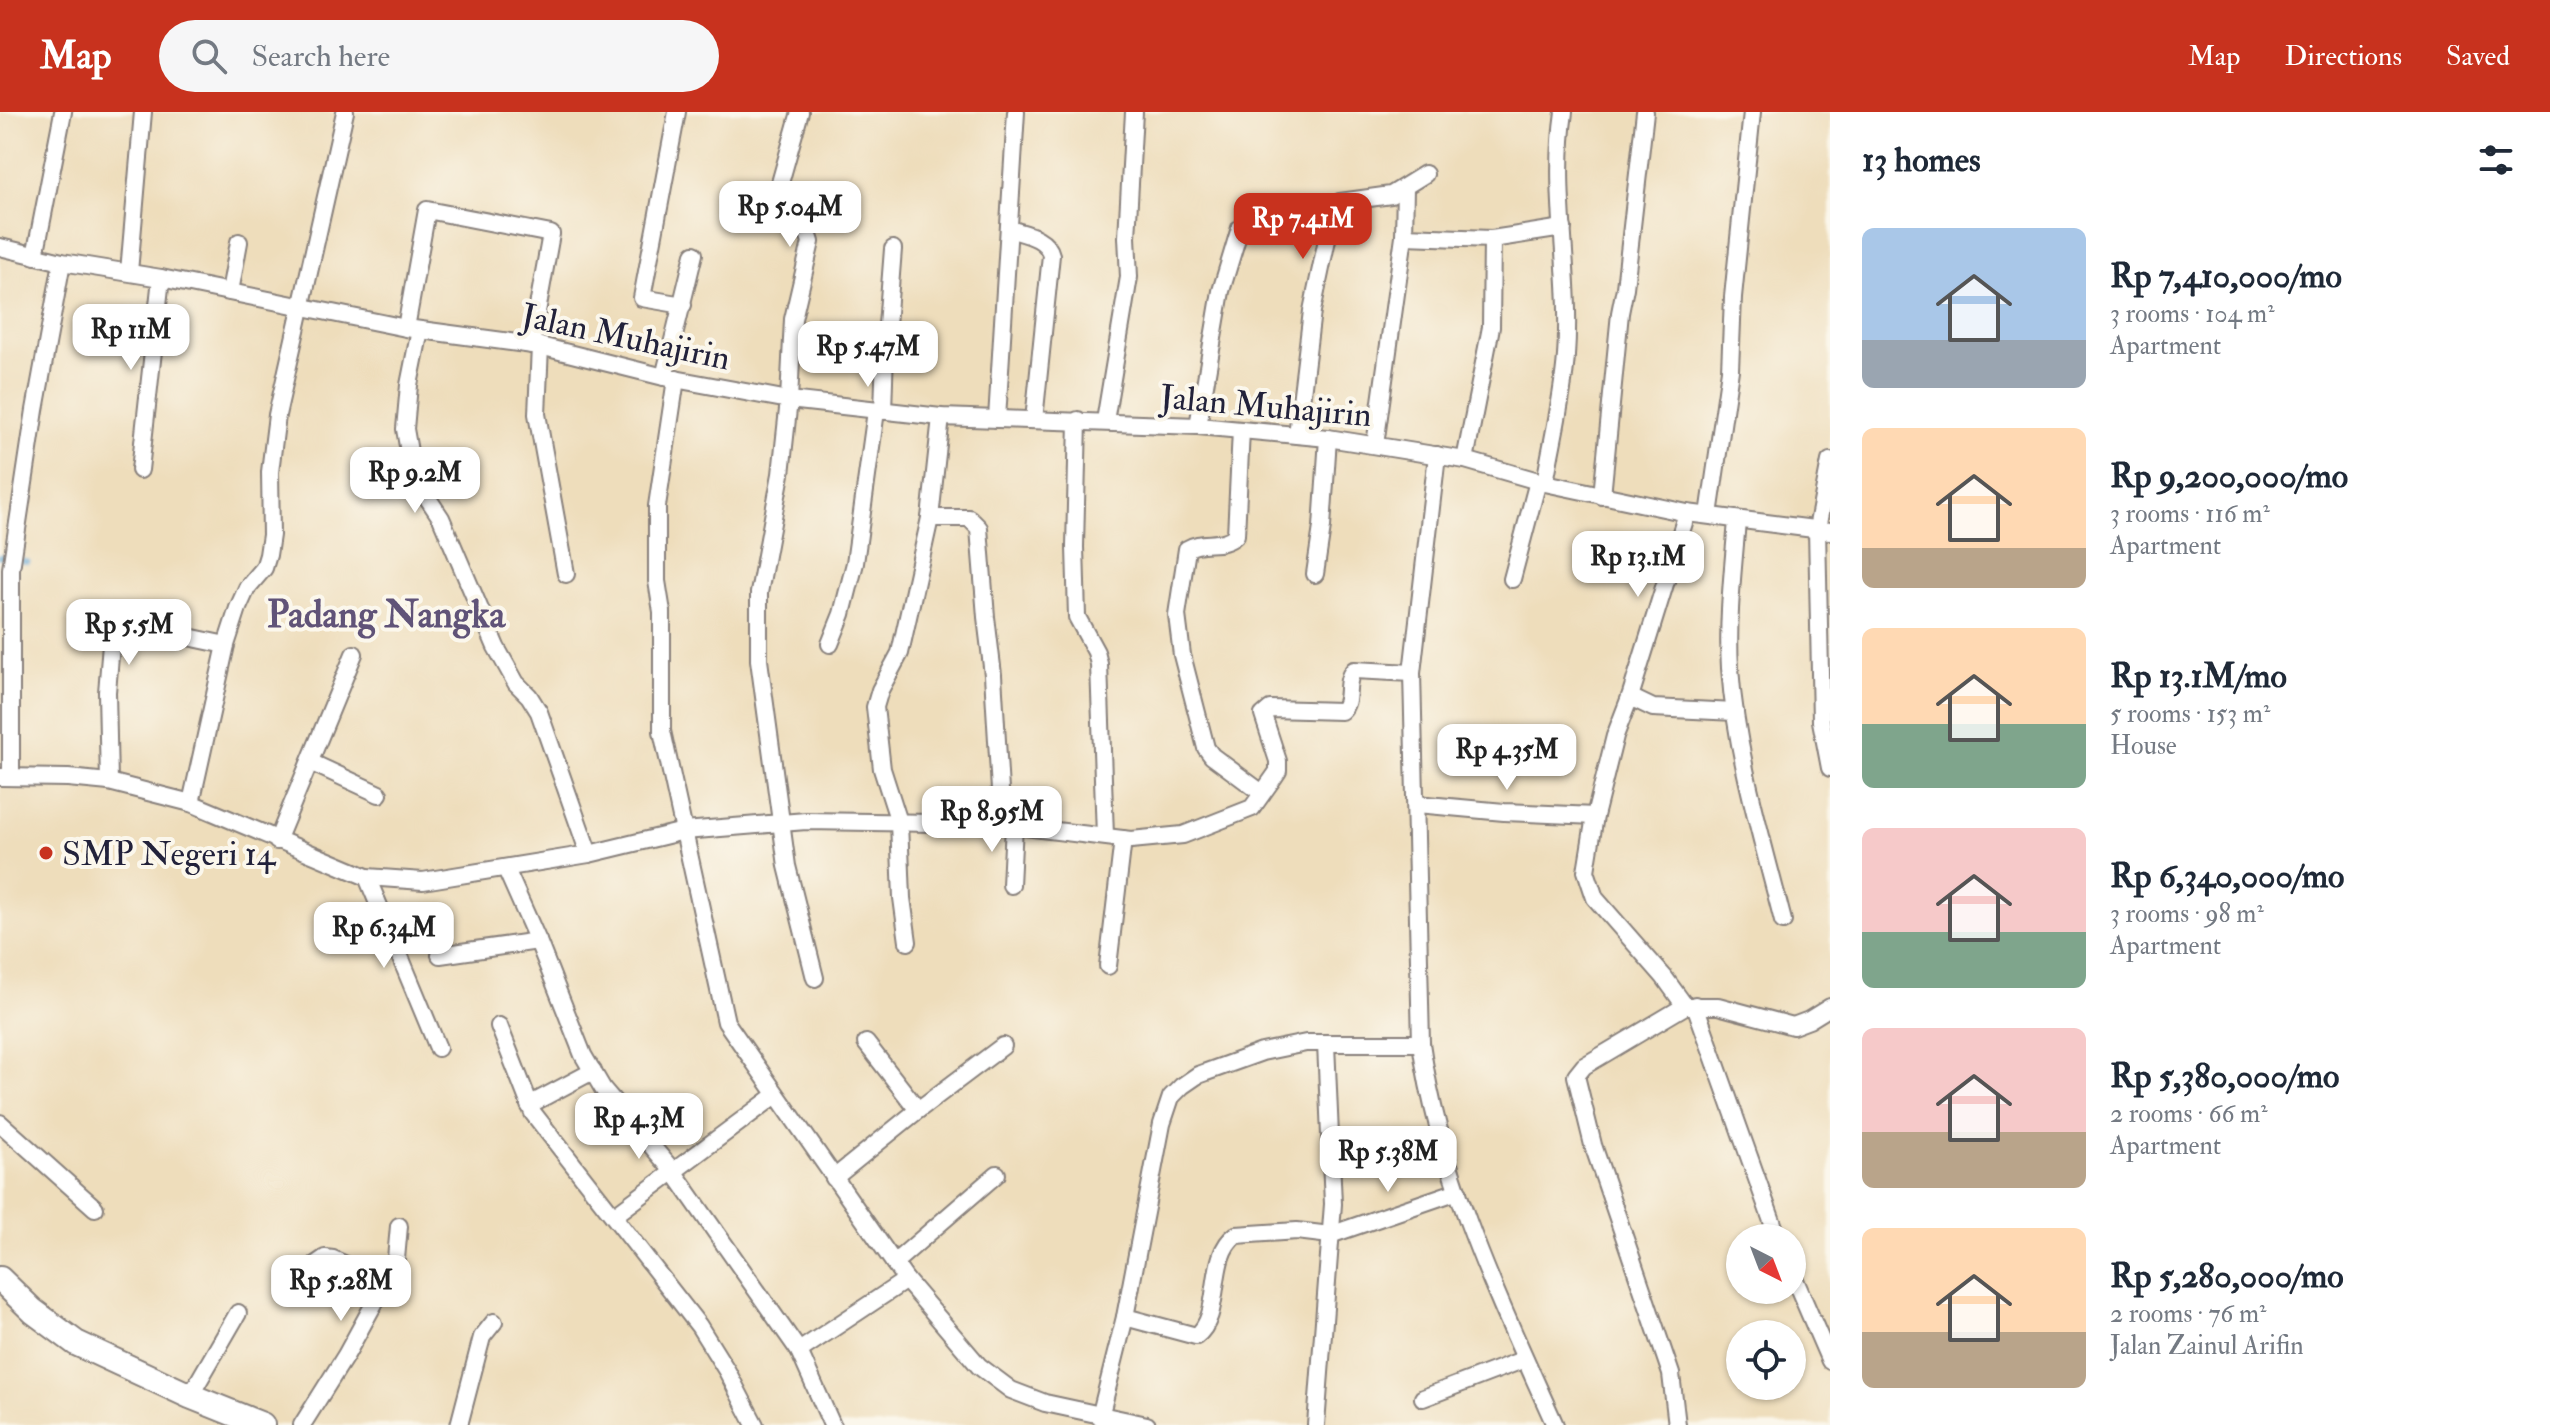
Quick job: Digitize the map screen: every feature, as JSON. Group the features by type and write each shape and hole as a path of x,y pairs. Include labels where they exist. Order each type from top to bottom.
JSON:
{"street":[{"path":"35,256 63,112"},
{"path":"129,272 143,112"},
{"path":"191,803 226,645 247,588 264,568 268,555 271,535 270,472 277,415 345,112"},
{"path":"677,112 642,298 683,305"},
{"path":"800,112 780,183 787,199 803,218 811,242 793,319 781,474 759,593 759,660 787,866 815,978"},
{"path":"997,419 1016,112"},
{"path":"1105,421 1129,277 1127,237 1134,112"},
{"path":"1512,579 1542,482 1566,357 1559,144 1564,112"},
{"path":"1602,496 1616,347 1645,112"},
{"path":"1709,515 1730,370 1733,297 1752,112"},
{"path":"1297,435 1312,311 1334,206 1340,202 1391,195 1425,174"},
{"path":"1375,445 1404,236 1405,188"},
{"path":"566,574 537,414 535,346 551,234 427,210 405,429 411,463 419,485 441,518 496,647 516,683 539,712 589,854"},
{"path":"1198,426 1221,291 1240,228"},
{"path":"1404,236 1492,239 1563,228"},
{"path":"1009,229 1043,241 1050,248 1051,255 1034,420"},
{"path":"1465,460 1491,327 1492,239"},
{"path":"230,292 239,242"},
{"name":"Jalan Muhajirin","path":"0,247 62,262 161,278 413,329 535,346 670,378 789,400 941,417 1198,426 1328,438 1465,460 1542,482 1687,513 1824,530"},
{"path":"830,644 842,614 855,563 880,411 893,249"},
{"path":"694,254 670,378 657,506 657,581 662,612 662,731 726,1022 906,1280 961,1347 994,1380 1045,1403 1104,1420 1147,1425"},
{"path":"62,262 11,569 6,777 109,782 191,803 367,877 423,881 589,854 684,831 806,821 1006,824 1123,839 1161,839 1183,835 1252,808 1279,766 1263,715 1265,711 1341,711 1347,703 1349,675 1354,670 1412,673"},
{"path":"140,470 161,278"},
{"path":"908,942 902,898 899,822 882,769 875,707 880,690 900,653 930,518 941,417"},
{"path":"1078,420 1077,617 1099,664 1105,836"},
{"path":"1241,430 1236,535 1231,540 1193,545 1187,549 1177,615 1182,655 1206,748 1212,756 1262,793"},
{"path":"1315,574 1322,527 1328,438"},
{"path":"1437,455 1412,673 1421,1043 1428,1093 1447,1162 1525,1359 1555,1425"},
{"path":"1830,461 1824,530 1821,721 1830,768"},
{"path":"1687,513 1615,736 1595,816 1586,871 1595,898 1690,1005 1773,1224"},
{"path":"930,518 969,518 979,528 1000,790 1011,885"},
{"path":"1737,521 1730,598 1730,667 1735,712 1783,921"},
{"path":"109,782 107,692 113,621 226,645"},
{"path":"277,841 354,654"},
{"path":"1630,697 1653,708 1735,712"},
{"path":"310,762 379,794"},
{"path":"1417,804 1595,816"},
{"path":"1108,966 1123,839"},
{"path":"506,869 583,1055 603,1089 673,1171 799,1351 832,1425"},
{"path":"367,877 438,1048"},
{"path":"440,955 538,941"},
{"path":"1677,1425 1671,1374 1593,1145 1576,1081 1579,1071 1690,1005 1742,1011 1786,1026 1801,1024 1830,1007"},
{"path":"499,1026 533,1113 699,1326 755,1425"},
{"path":"866,1043 918,1110"},
{"path":"1104,1420 1162,1124 1171,1097 1198,1075 1262,1052 1306,1043 1421,1043"},
{"path":"1316,1425 1333,1204 1326,1044"},
{"path":"834,1178 1003,1046"},
{"path":"529,1105 593,1071"},
{"path":"615,1215 776,1095"},
{"path":"0,1123 95,1208"},
{"path":"894,1263 997,1174"},
{"path":"1125,1317 1196,1336 1206,1325 1223,1249 1231,1239 1254,1232 1330,1235 1458,1191"},
{"path":"302,1425 346,1355 385,1283 396,1259 399,1226"},
{"path":"294,1298 309,1269 325,1258 385,1283"},
{"path":"0,1279 33,1311 76,1343 190,1396 262,1425"},
{"path":"799,1351 906,1280"},
{"path":"1806,1304 1828,1352"},
{"path":"190,1396 238,1313"},
{"path":"459,1425 482,1337 494,1322"},
{"path":"1423,1398 1525,1359"}],"waterway":[{"path":"0,557 28,562"}],"place":[{"name":"SMP Negeri 14","path":"46,853"}],"district":[{"name":"Padang Nangka","path":"386,614"}]}
